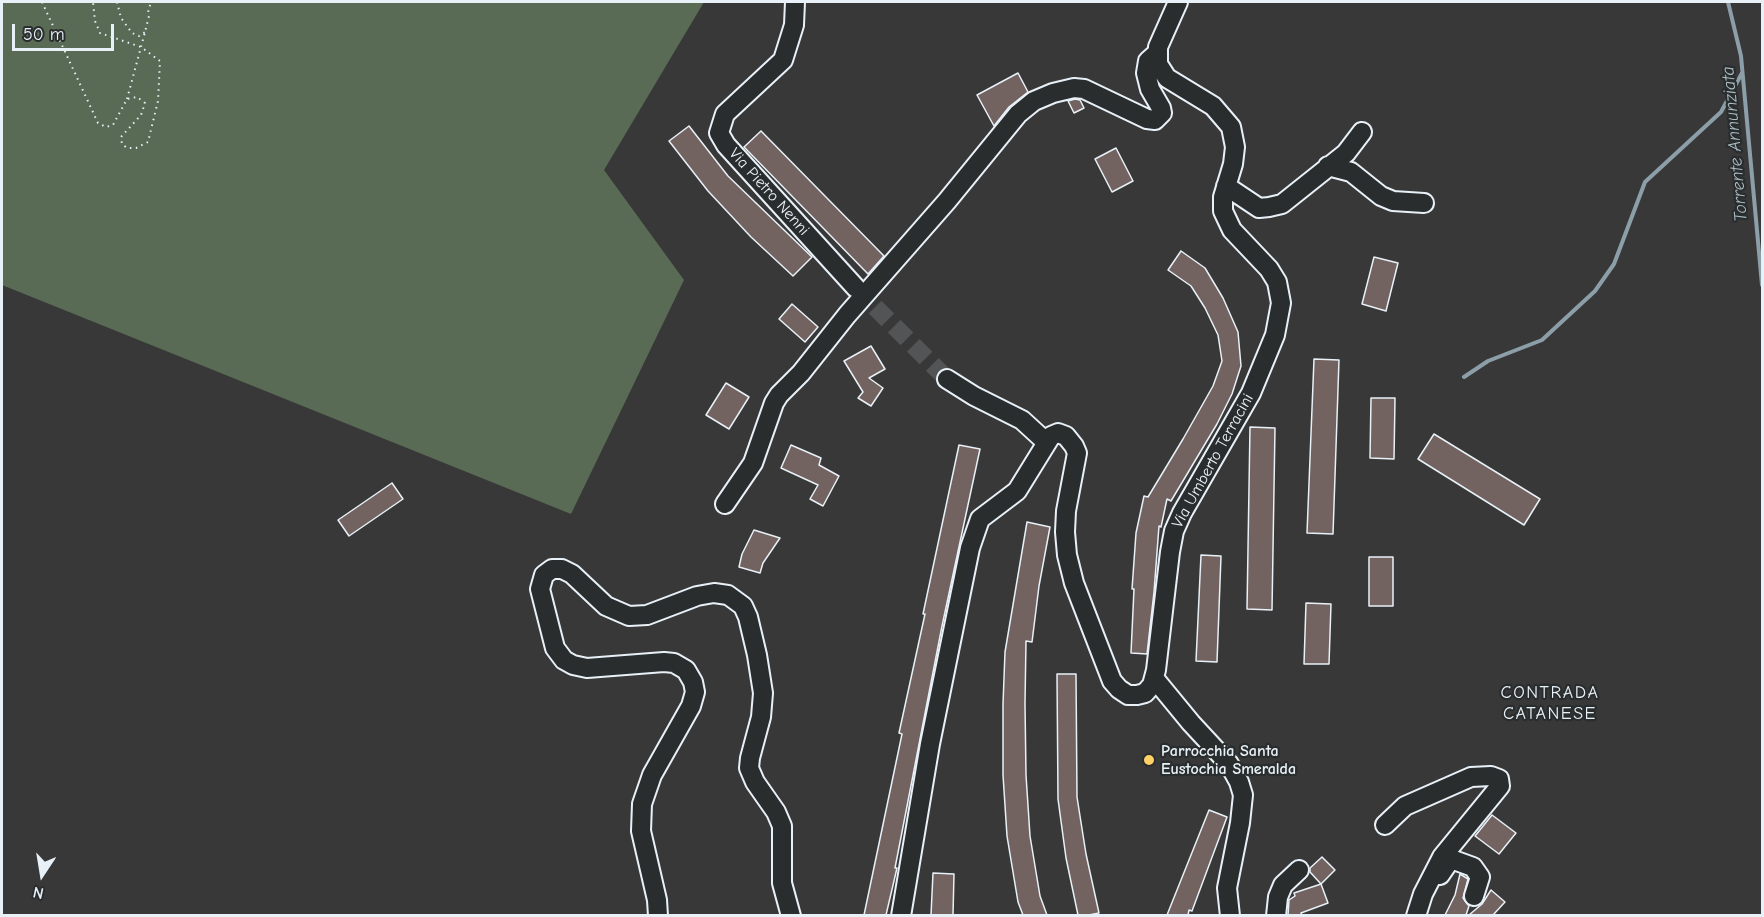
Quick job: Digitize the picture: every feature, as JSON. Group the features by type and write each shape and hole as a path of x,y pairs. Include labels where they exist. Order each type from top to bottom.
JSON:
{"street":[{"name":"Via Pietro Nenni","path":"795,2 792,36 783,60 725,114 719,133 726,145 856,288"},
{"path":"725,504 753,463 774,403 779,395 801,373 847,315 940,209 1018,114 1034,101 1074,88 1084,89 1147,119 1155,120 1162,113 1150,89 1146,73 1148,61 1157,52 1178,2"},
{"name":"Via Umberto Terracini","path":"1154,678 1174,531 1251,393 1271,348 1280,313 1281,296 1274,276 1232,230 1225,218 1222,203 1233,164 1235,147 1231,127 1213,106 1167,78 1158,64 1157,52"},
{"path":"1226,186 1258,208 1282,204 1351,148 1362,132"},
{"path":"1328,166 1351,172 1381,196 1393,201 1424,202"},
{"path":"947,379 974,396 1022,420 1046,442"},
{"path":"901,915 928,753 973,534 985,514 1021,486 1046,442 1054,434 1062,434 1076,450 1077,463 1065,522 1067,555 1074,583 1112,681 1123,693 1137,695 1149,689 1154,678 1229,764 1239,782 1243,795 1227,888 1230,915"},
{"path":"658,915 657,900 641,831 642,804 647,784 691,706 695,692 693,682 686,670 674,663 588,668 573,665 564,660 555,648 540,589 544,575 552,569 562,569 572,574 606,606 629,616 647,615 697,596 714,593 728,595 743,606 751,627 764,693 749,768 782,826 782,883 791,915"},
{"path":"1385,825 1405,806 1471,777 1491,776 1499,779 1500,786 1442,856 1423,894 1416,915"},
{"path":"1423,894 1433,886 1451,859 1473,867 1480,877 1474,896"},
{"path":"1276,915 1278,897 1283,885 1299,870"}],"path":[{"path":"42,2 98,123 106,128 113,125 127,99 146,32 148,9 152,2"},
{"path":"93,2 95,21 100,33 141,47 160,61 158,101 148,142 136,148 127,148 122,144 121,137 141,115 145,103 137,97 127,99"},
{"path":"117,2 121,18 132,33 138,36 146,32"}],"green space":[{"path":"2,2 704,2 604,170 684,280 571,514 2,285"}],"building":[{"path":"1018,73 1028,92 1009,107 994,126 977,95"},
{"path":"1080,100 1084,108 1074,113 1068,101"},
{"path":"689,126 728,176 812,257 793,276 751,237 708,191 669,141"},
{"path":"761,131 884,256 868,274 744,147"},
{"path":"1116,148 1133,181 1112,192 1095,159"},
{"path":"1181,251 1205,268 1223,298 1238,332 1241,366 1232,394 1217,424 1171,501 1167,499 1161,527 1159,526 1147,654 1131,653 1136,533 1144,496 1148,497 1183,439 1213,386 1222,361 1218,335 1205,308 1191,286 1168,270"},
{"path":"1374,257 1398,263 1386,311 1362,304"},
{"path":"792,304 818,327 805,342 779,319"},
{"path":"871,346 885,369 869,378 883,388 871,406 858,398 863,392 844,361"},
{"path":"1314,359 1339,360 1333,534 1307,533"},
{"path":"726,383 749,397 729,429 706,415"},
{"path":"1371,398 1395,398 1394,459 1370,458"},
{"path":"1250,427 1275,428 1272,610 1247,609"},
{"path":"1434,434 1540,499 1524,525 1418,459"},
{"path":"791,445 821,458 819,465 839,476 823,506 810,499 818,485 781,468"},
{"path":"959,445 980,449 942,626 895,868 897,868 886,915 864,915 902,734 899,733 925,614 923,614"},
{"path":"392,483 403,499 349,536 338,520"},
{"path":"1027,522 1050,527 1032,642 1026,641 1025,704 1030,836 1040,896 1047,915 1023,915 1018,902 1007,836 1003,775 1005,652"},
{"path":"754,530 780,538 763,563 760,573 739,567 742,554"},
{"path":"1201,555 1221,556 1217,662 1196,661"},
{"path":"1369,557 1393,557 1393,606 1369,606"},
{"path":"1306,603 1331,604 1329,664 1304,664"},
{"path":"1057,674 1076,674 1077,797 1099,913 1089,915 1078,915 1066,858 1058,799"},
{"path":"1209,810 1227,817 1192,911 1189,910 1188,915 1167,915"},
{"path":"1492,815 1516,833 1499,854 1475,836"},
{"path":"1322,857 1335,870 1321,884 1310,872 1310,868"},
{"path":"933,873 954,874 953,915 931,915"},
{"path":"1460,874 1468,879 1463,898 1469,906 1466,915 1445,915 1455,895"},
{"path":"1321,884 1328,903 1301,913 1302,915 1288,915 1289,900 1295,896 1294,893"},
{"path":"1491,890 1505,902 1493,915 1469,915 1482,904"}],"waterway":[{"name":"Torrente Annunziata","path":"1728,2 1741,56 1762,285"},
{"path":"1464,377 1488,361 1542,340 1595,291 1614,264 1645,182 1721,112 1742,73"}],"tunnel":[{"path":"856,288 947,379"}],"place":[{"name":"Parrocchia Santa Eustochia Smeralda","path":"1149,760"}],"district":[{"name":"CONTRADA CATANESE","path":"1550,703"}]}
